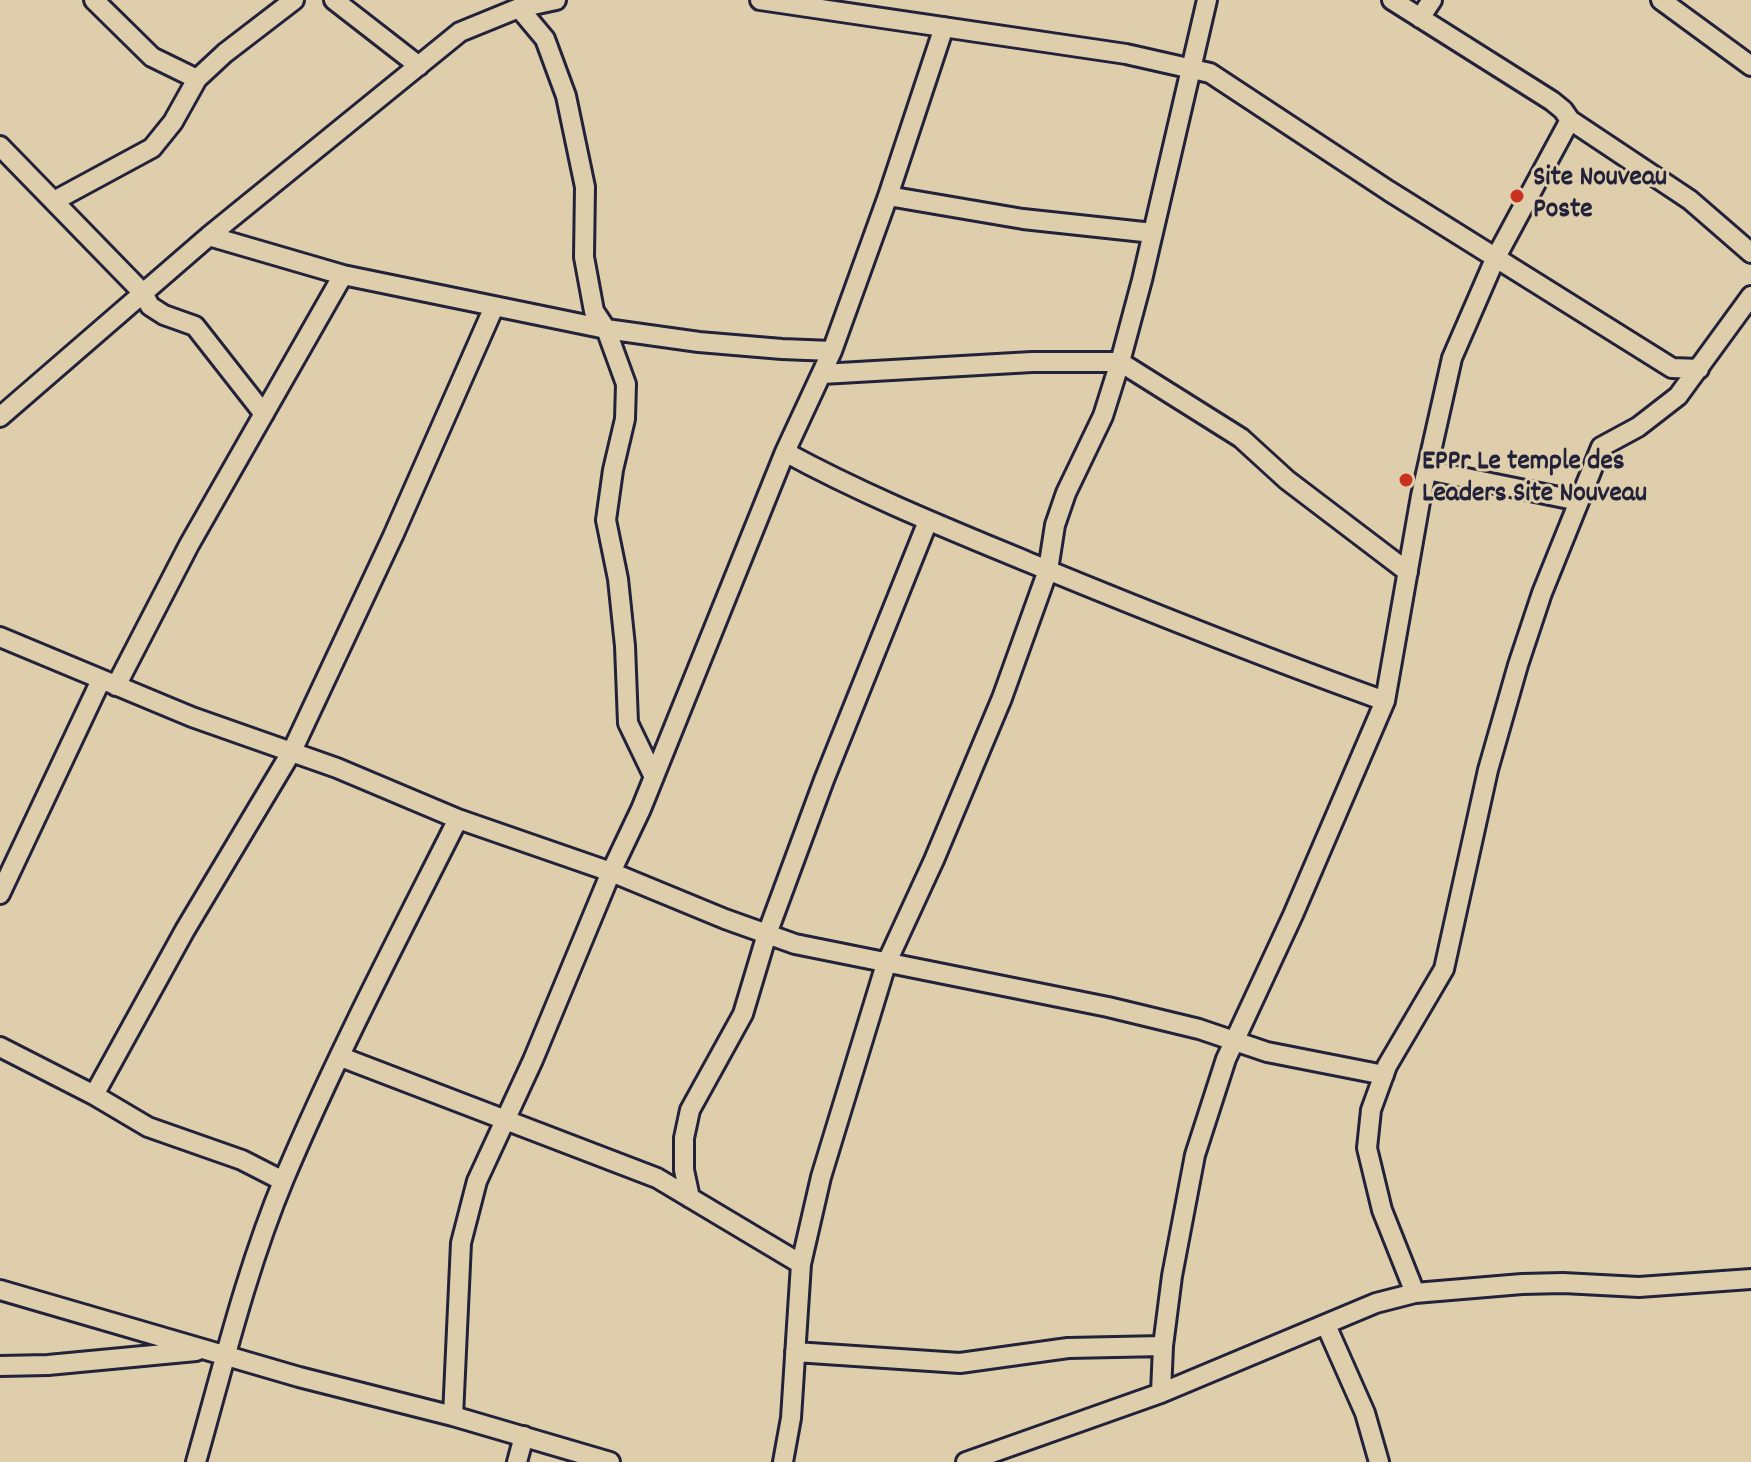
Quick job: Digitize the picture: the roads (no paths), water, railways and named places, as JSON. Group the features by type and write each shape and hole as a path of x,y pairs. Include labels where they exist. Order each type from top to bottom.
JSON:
{"street":[{"path":"94,0 152,57 197,79"},
{"path":"54,201 152,148 173,122 197,79 294,0"},
{"path":"334,0 419,66"},
{"path":"488,0 490,20"},
{"path":"0,417 209,236 460,32 519,8 556,0"},
{"path":"760,0 1126,54 1210,73 1495,259 1672,368 1699,369"},
{"path":"783,1462 791,1418 801,1264 821,1177 886,964 934,860 996,711 1048,570 1055,525 1066,493 1103,416 1153,233 1207,0"},
{"path":"1392,0 1552,101 1570,120 1690,200 1751,253"},
{"path":"1420,18 1432,0"},
{"path":"1661,0 1751,66"},
{"path":"519,8 545,39 566,96 585,187 584,257 594,311 606,329 626,384 625,419 606,520 618,579 628,723 654,777"},
{"path":"453,1416 461,1243 477,1181 533,1060 654,777 785,452 832,351 944,27"},
{"path":"1161,1393 1163,1346 1172,1276 1195,1155 1233,1041 1293,915 1385,701 1427,470 1452,358 1495,259 1570,120"},
{"path":"0,146 143,293 150,306 164,315 195,326 264,414"},
{"path":"888,196 1023,219 1153,233"},
{"path":"209,236 343,275 606,329 699,342 832,351"},
{"path":"0,894 108,683 343,275"},
{"path":"1415,1293 1382,1210 1367,1148 1371,1110 1384,1075 1444,969 1488,770 1542,593 1601,447 1638,427 1678,396 1751,296"},
{"path":"94,1095 185,930 292,751 393,536 494,307"},
{"path":"822,374 1032,362 1120,362 1241,438 1287,480 1408,572"},
{"path":"785,452 833,479 928,521 1199,633 1385,701"},
{"path":"1427,470 1579,501"},
{"path":"690,1198 684,1170 684,1149 690,1110 743,1014 767,934 824,780 928,521"},
{"path":"0,637 192,717 292,751 458,819 611,872 795,944 1108,1007 1186,1026 1267,1052 1384,1075"},
{"path":"196,1462 249,1276 283,1181 369,995 458,819"},
{"path":"0,1047 94,1095 148,1127 242,1160 283,1181"},
{"path":"341,1057 657,1178 801,1264"},
{"path":"966,1462 1161,1393 1376,1303 1415,1293 1522,1284 1639,1287 1751,1279"},
{"path":"0,1290 299,1377 453,1416 610,1462"},
{"path":"1326,1325 1365,1413 1379,1462"},
{"path":"795,1352 960,1363 1068,1348 1163,1346"},
{"path":"0,1366 48,1365 205,1350"},
{"path":"517,1462 524,1436"}],"place":[{"name":"Site Nouveau Poste","path":"1517,196"},
{"name":"EPPr Le temple des Leaders Site Nouveau","path":"1406,480"}]}
